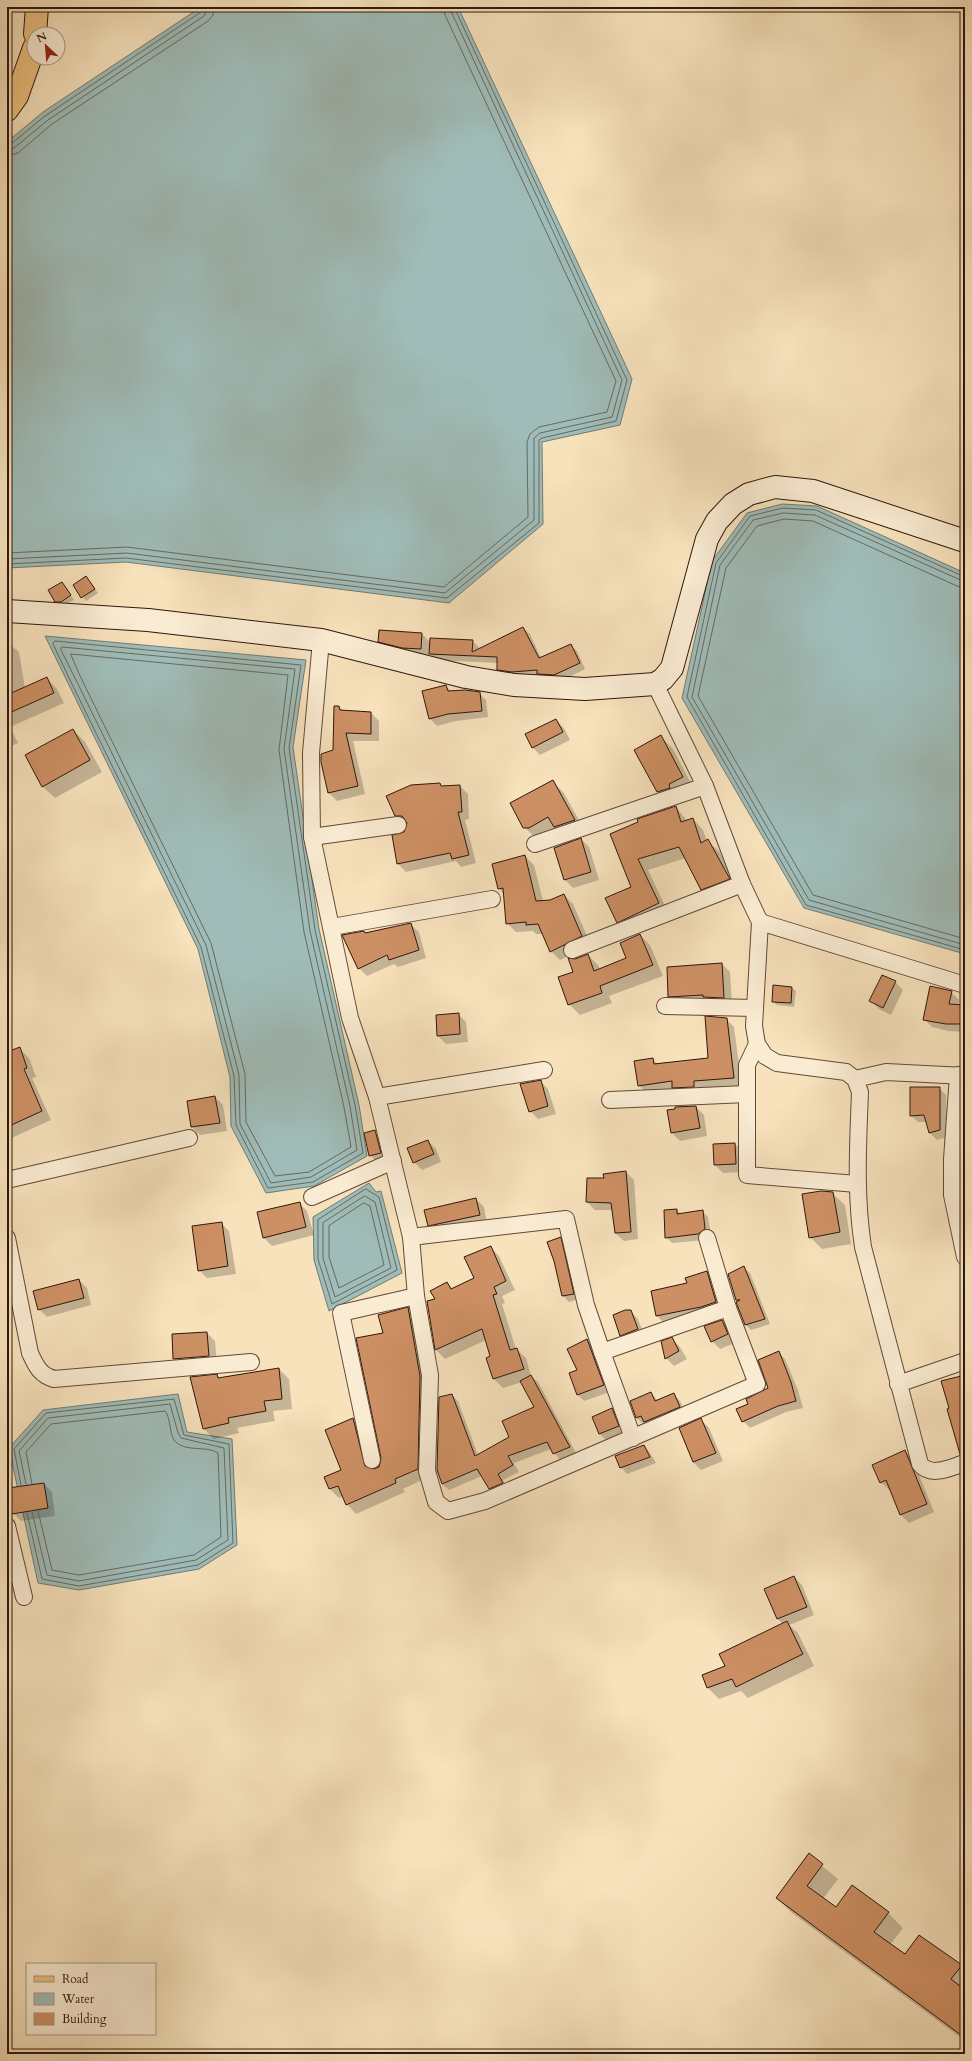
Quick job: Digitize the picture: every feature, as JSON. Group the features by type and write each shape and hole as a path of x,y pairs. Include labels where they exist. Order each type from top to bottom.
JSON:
{"main road":[{"path":"36,26 37,7"},
{"path":"7,110 18,96 28,66"}],"street":[{"path":"7,611 148,620 321,640 466,677 514,685 585,689 655,684 663,680 672,668 707,539 717,521 733,504 749,494 775,487 813,491 965,541"},
{"path":"321,640 311,753 312,837 350,1018 377,1097 411,1237 416,1296 430,1375 428,1471 436,1502 448,1511 485,1501 757,1384 728,1308 707,1238"},
{"path":"655,684 705,786 742,884 760,922 754,1026 758,1044 765,1056 777,1063 846,1072 855,1079 860,1092 857,1184 858,1218 863,1247 920,1464 923,1468 932,1472 965,1463"},
{"path":"535,844 705,786"},
{"path":"312,837 398,825"},
{"path":"572,950 742,884"},
{"path":"332,927 492,899"},
{"path":"760,922 965,985"},
{"path":"665,1006 755,1008"},
{"path":"758,1044 747,1065 747,1175 857,1184"},
{"path":"377,1097 544,1070"},
{"path":"855,1079 886,1072 962,1075 952,1159 952,1195 965,1257"},
{"path":"610,1100 747,1094"},
{"path":"7,1180 189,1138"},
{"path":"312,1197 393,1161"},
{"path":"411,1237 566,1219 586,1305 633,1438"},
{"path":"7,1238 30,1353 38,1369 45,1376 54,1379 251,1362"},
{"path":"372,1460 341,1313 416,1296"},
{"path":"602,1352 728,1308"},
{"path":"898,1384 965,1361"},
{"path":"7,1526 24,1597"}],"water":[{"path":"201,7 458,7 632,379 620,425 542,442 543,524 449,603 126,562 7,568 7,142 43,112"},
{"path":"782,504 817,506 965,573 965,954 804,908 682,698 712,561 747,513"},
{"path":"45,636 306,660 293,747 319,929 359,1105 367,1156 314,1186 266,1193 231,1126 230,1077 198,949"},
{"path":"369,1183 376,1192 381,1191 402,1273 329,1311 314,1260 313,1217"},
{"path":"178,1394 187,1432 232,1439 237,1545 199,1569 79,1590 38,1583 9,1448 43,1410"}],"building":[{"path":"86,576 95,589 81,598 73,585"},
{"path":"62,582 71,595 61,602 55,602 48,590"},
{"path":"523,627 539,658 571,644 580,663 554,675 537,674 537,670 512,672 497,670 497,657 429,654 430,638 473,640 472,652"},
{"path":"379,630 422,633 421,649 402,648 378,642"},
{"path":"47,677 54,693 7,714 7,695"},
{"path":"446,685 448,691 465,690 480,692 482,711 448,714 429,719 422,691"},
{"path":"334,706 339,706 340,710 371,712 371,734 346,733 358,786 328,793 321,762 321,754 333,750"},
{"path":"556,719 563,732 532,748 525,734"},
{"path":"73,729 90,760 42,787 25,755"},
{"path":"661,735 683,777 669,784 670,788 657,792 634,750"},
{"path":"553,780 575,820 554,827 548,817 529,828 523,828 510,803"},
{"path":"440,783 441,786 460,785 462,812 458,812 469,855 452,859 450,853 397,864 392,835 404,832 407,823 402,816 395,816 386,796 411,785"},
{"path":"676,806 681,822 693,818 701,843 708,839 730,879 701,890 679,847 638,859 659,903 617,923 605,898 631,887 610,834 638,822 637,819"},
{"path":"581,838 591,872 564,880 554,848"},
{"path":"525,855 536,901 550,900 564,894 582,936 550,952 538,924 526,925 526,922 506,924 503,888 498,889 492,864"},
{"path":"411,923 419,950 389,960 387,955 358,969 342,935 364,931 365,933"},
{"path":"640,934 653,965 600,986 602,993 568,1005 558,977 573,972 568,958 575,959 588,954 594,971 626,958 620,943"},
{"path":"722,963 724,998 703,997 703,995 668,997 667,967"},
{"path":"882,975 896,981 883,1008 869,1001"},
{"path":"773,985 792,987 791,1003 772,1002"},
{"path":"930,986 952,991 949,1004 965,1005 965,1024 946,1024 923,1020"},
{"path":"459,1013 460,1034 437,1036 436,1015"},
{"path":"705,1016 727,1018 734,1078 694,1081 694,1087 672,1088 672,1081 638,1086 634,1061 653,1058 654,1064 708,1058"},
{"path":"20,1047 27,1068 24,1069 42,1111 7,1127 7,1052"},
{"path":"541,1080 548,1106 529,1112 520,1084"},
{"path":"910,1087 940,1087 940,1130 929,1133 924,1115 910,1116"},
{"path":"215,1096 220,1123 191,1127 187,1101"},
{"path":"696,1106 700,1128 671,1133 667,1110 675,1109 675,1107"},
{"path":"375,1130 381,1153 369,1156 364,1133"},
{"path":"428,1140 434,1154 413,1163 407,1148"},
{"path":"735,1143 736,1164 714,1165 713,1144"},
{"path":"626,1171 631,1232 615,1233 611,1203 586,1202 587,1178 604,1178 603,1174"},
{"path":"821,1191 833,1192 840,1232 809,1238 802,1194"},
{"path":"476,1198 480,1215 428,1226 424,1210"},
{"path":"300,1202 306,1227 263,1238 257,1212"},
{"path":"677,1209 677,1214 703,1210 705,1229 698,1234 665,1238 664,1210"},
{"path":"222,1222 228,1266 198,1271 192,1226"},
{"path":"561,1237 574,1294 562,1296 554,1261 547,1242"},
{"path":"491,1246 506,1281 494,1287 497,1294 493,1295 510,1350 517,1348 524,1369 493,1379 486,1358 490,1356 482,1329 435,1350 427,1301 435,1299 430,1291 447,1282 451,1289 474,1278 464,1257"},
{"path":"744,1266 765,1319 745,1325 736,1302 740,1300 736,1300 728,1274"},
{"path":"707,1271 716,1302 701,1307 656,1316 651,1291 687,1283 685,1278"},
{"path":"79,1279 84,1298 38,1310 33,1291"},
{"path":"408,1307 420,1376 418,1469 395,1479 396,1483 346,1505 338,1486 329,1489 324,1477 341,1470 325,1430 353,1418 365,1466 374,1469 379,1467 381,1458 356,1338 383,1333 378,1315"},
{"path":"625,1310 631,1310 638,1329 620,1336 613,1315"},
{"path":"722,1320 728,1334 711,1342 704,1326"},
{"path":"207,1332 209,1356 173,1359 172,1334"},
{"path":"672,1337 679,1351 665,1359 661,1341"},
{"path":"587,1339 604,1385 577,1395 569,1373 577,1370 567,1349"},
{"path":"779,1351 791,1382 796,1401 778,1406 742,1422 736,1409 748,1404 746,1399 768,1388 758,1360"},
{"path":"279,1368 282,1399 264,1401 266,1411 228,1418 229,1423 203,1429 190,1377 217,1374 218,1378"},
{"path":"531,1375 570,1447 553,1454 547,1442 508,1456 513,1465 498,1474 503,1483 489,1489 477,1469 442,1484 437,1470 439,1397 452,1394 475,1456 509,1437 502,1421 534,1407 520,1381"},
{"path":"965,1375 965,1454 960,1454 947,1409 949,1408 941,1381"},
{"path":"651,1392 655,1401 674,1393 680,1407 644,1422 641,1416 636,1418 630,1401"},
{"path":"612,1408 619,1426 599,1434 592,1417"},
{"path":"701,1418 716,1453 693,1462 679,1428"},
{"path":"644,1445 650,1457 620,1468 615,1456"},
{"path":"905,1450 927,1504 900,1515 886,1480 880,1483 872,1465"},
{"path":"44,1483 48,1508 12,1514 8,1488"},
{"path":"794,1576 807,1607 777,1619 764,1589"},
{"path":"787,1621 803,1654 736,1687 732,1679 707,1688 702,1675 725,1666 719,1654"},
{"path":"809,1853 823,1864 807,1886 836,1907 852,1885 889,1912 874,1932 905,1954 919,1935 962,1965 951,1979 965,1990 965,2038 776,1898"}]}
